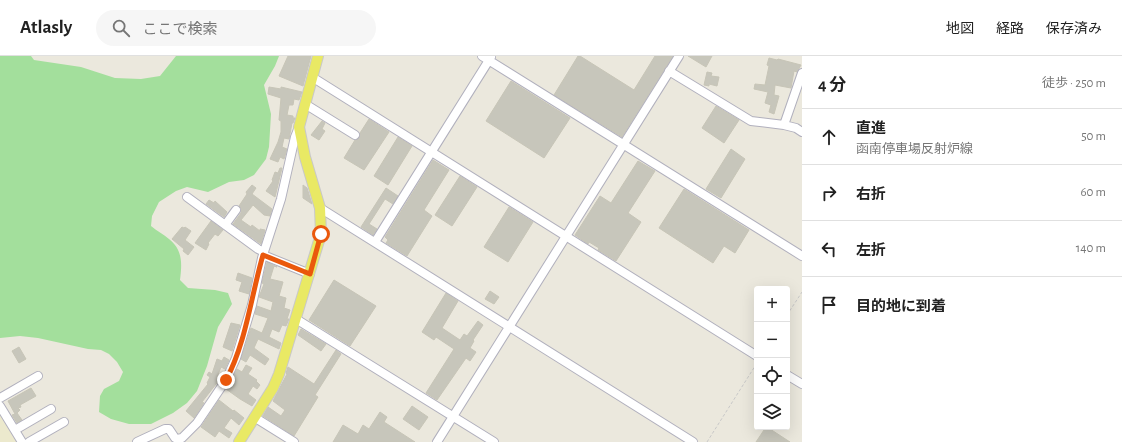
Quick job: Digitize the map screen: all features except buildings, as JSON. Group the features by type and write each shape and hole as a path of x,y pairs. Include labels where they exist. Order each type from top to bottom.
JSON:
{"main road":[{"path":"239,442 273,388 279,374 321,234 320,208 299,127 318,56"}],"street":[{"path":"437,442 679,56"},
{"path":"375,242 432,152 487,57 802,256"},
{"path":"669,71 751,121 796,128 802,132"},
{"path":"784,126 802,73"},
{"path":"312,77 754,354"},
{"path":"305,104 355,135"},
{"path":"137,442 165,429 168,429 175,438 183,440 201,419 233,367 252,305 264,253 299,127"},
{"path":"187,197 264,253 310,274"},
{"path":"320,208 693,442"},
{"path":"225,225 236,210"},
{"path":"296,319 494,442"},
{"path":"0,398 38,376"},
{"path":"790,376 802,384"},
{"path":"0,406 22,442"},
{"path":"15,430 51,409"},
{"path":"254,417 294,442"},
{"path":"29,442 64,422"}],"path":[{"path":"790,310 802,292"},
{"path":"707,442 754,368"}],"shaded area":[{"path":"0,410 19,442 0,442"}],"green space":[{"path":"0,56 31,56 34,60 81,67 115,78 141,79 160,76 176,56 279,56 264,85 271,114 269,147 266,159 254,175 244,180 229,182 208,192 187,187 176,191 159,202 152,216 151,226 167,237 177,248 181,263 180,280 188,288 215,290 228,293 232,304 218,327 207,366 197,391 187,403 173,413 151,424 129,424 111,419 99,412 100,396 104,389 119,381 123,372 117,362 109,354 101,350 88,349 38,338 20,336 0,338"}],"route":[{"path":"226,380 233,367 252,305 263,255 310,274 321,234"}]}
